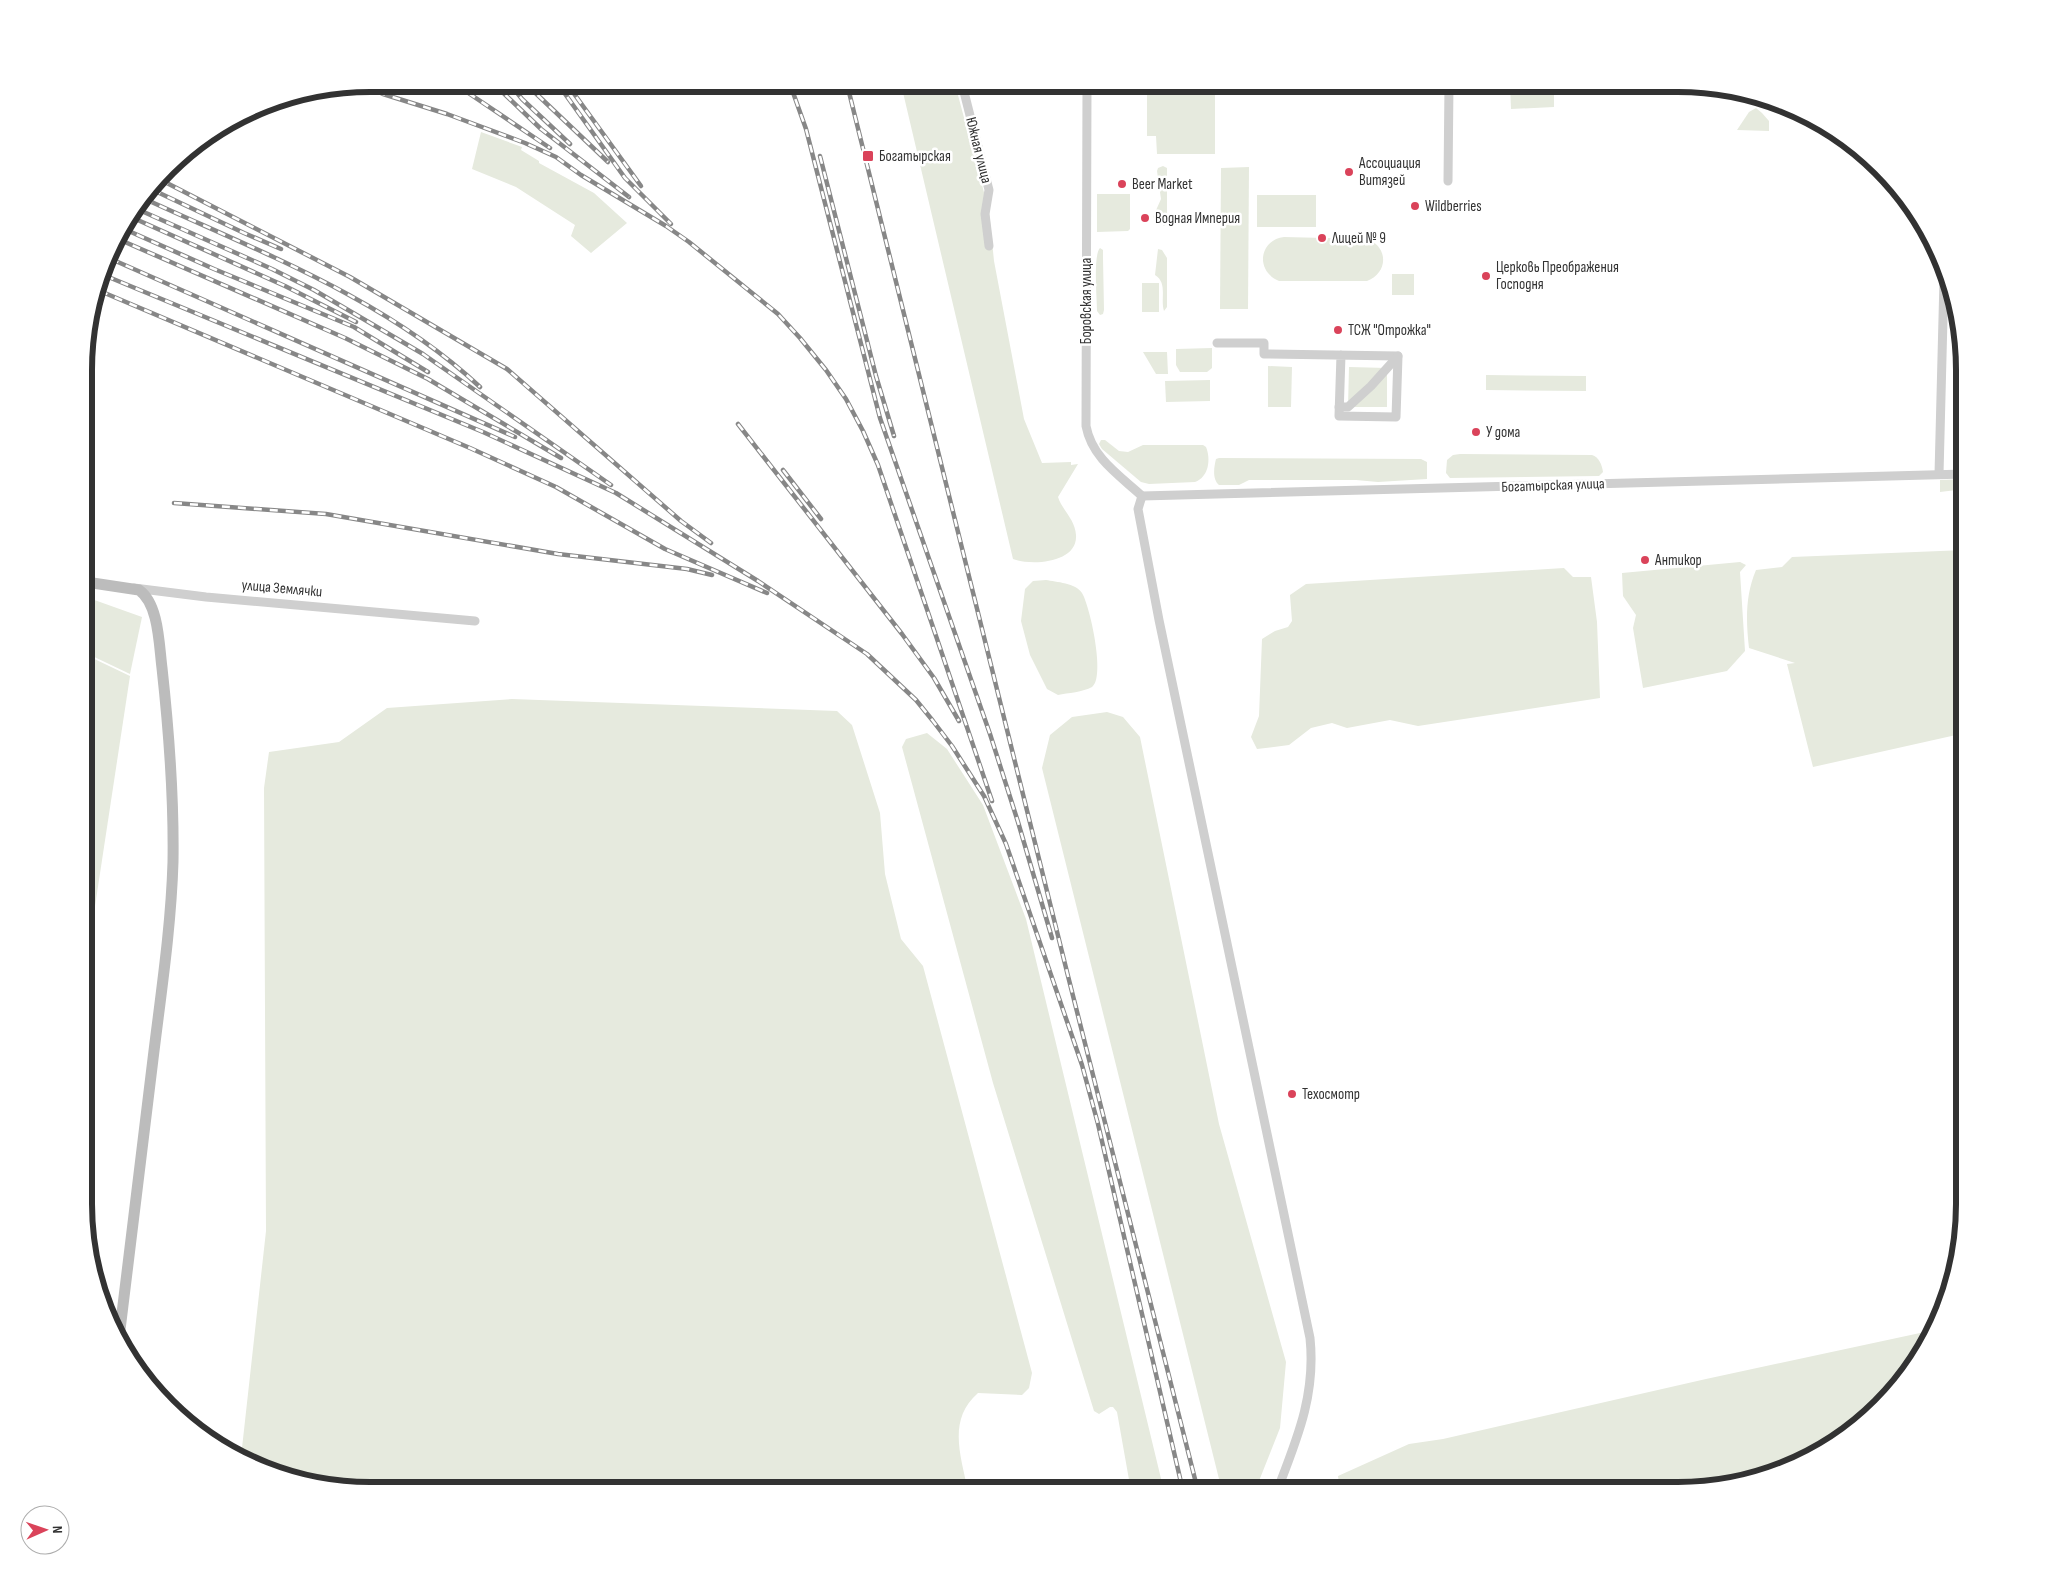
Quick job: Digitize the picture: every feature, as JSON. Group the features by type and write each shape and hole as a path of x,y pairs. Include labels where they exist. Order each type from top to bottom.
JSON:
{"street":[{"name":"Южная улица","path":"964,92 990,190 985,214 990,246"},
{"name":"Боровская улица","path":"1087,92 1086,426 1089,440 1096,454 1142,496"},
{"path":"1448,181 1449,92"},
{"path":"1939,474 1944,287"},
{"path":"1217,344 1264,342 1264,354 1398,356"},
{"path":"1341,355 1339,416 1396,417 1398,356"},
{"path":"1340,407 1348,407 1371,386 1398,356"},
{"name":"Богатырская улица","path":"1142,496 1956,474"},
{"path":"1142,496 1138,509 1159,620 1310,1338 1312,1363 1310,1390 1301,1426 1280,1482"},
{"name":"улица Землячки","path":"92,583 206,597 475,621"},
{"path":"120,1324 164,973 173,863 170,750 157,627 148,599 139,590 132,587"}],"shaded area":[{"path":"903,92 957,92 989,211 994,261 1024,419 1042,463 1071,462 1071,465 1078,464 1058,497 1075,529 1075,544 1070,552 1062,557 1042,562 1013,559"},
{"path":"1147,92 1215,92 1215,154 1157,154 1156,136 1147,136"},
{"path":"1510,92 1554,92 1554,107 1511,109"},
{"path":"1756,108 1769,121 1769,131 1737,130 1749,112"},
{"path":"481,132 522,147 521,150 539,161 539,163 594,193 627,223 591,253 571,236 575,225 516,187 472,169"},
{"path":"1163,166 1167,168 1167,223 1164,226 1153,217 1161,199 1157,171 1158,168"},
{"path":"1249,167 1248,309 1220,309 1221,168"},
{"path":"1097,194 1130,194 1130,229 1128,231 1097,232"},
{"path":"1257,195 1316,195 1316,227 1257,227"},
{"path":"1284,237 1367,239 1379,248 1383,260 1382,266 1374,277 1367,281 1279,281 1266,270 1263,256 1269,244 1276,239"},
{"path":"1100,248 1103,250 1104,310 1103,314 1100,315 1097,311 1096,278 1097,259"},
{"path":"1158,249 1162,250 1167,258 1167,307 1164,311 1163,287 1159,278 1155,275"},
{"path":"1392,274 1414,274 1414,295 1392,295"},
{"path":"1142,283 1159,283 1159,312 1142,312"},
{"path":"1212,348 1212,368 1207,372 1180,372 1176,365 1176,349"},
{"path":"1143,352 1167,352 1168,374 1156,374"},
{"path":"1268,366 1292,367 1291,407 1268,407"},
{"path":"1349,367 1387,368 1387,407 1348,407"},
{"path":"1486,375 1586,376 1586,391 1486,390"},
{"path":"1210,380 1210,401 1166,402 1165,381"},
{"path":"1101,440 1105,440 1119,451 1128,452 1143,445 1203,445 1208,452 1208,467 1200,480 1195,482 1149,484 1141,482 1102,449 1099,444"},
{"path":"1453,455 1592,455 1600,462 1603,472 1599,476 1450,478 1446,473 1447,460"},
{"path":"1216,459 1421,459 1427,462 1427,479 1378,482 1356,480 1249,480 1239,485 1219,485 1215,480 1214,473"},
{"path":"1956,479 1956,490 1940,492 1940,480"},
{"path":"1956,550 1956,735 1813,767 1787,664 1795,663 1749,648 1747,628 1748,599 1756,570 1782,567 1792,557"},
{"path":"1740,562 1746,565 1740,572 1745,651 1727,671 1643,688 1633,628 1636,615 1623,596 1622,573"},
{"path":"1564,568 1573,577 1591,577 1597,622 1600,698 1418,726 1390,720 1347,728 1332,723 1311,728 1289,745 1257,749 1251,737 1259,716 1262,639 1275,631 1288,627 1292,621 1290,595 1306,584"},
{"path":"1046,580 1075,587 1082,593 1085,600 1097,657 1096,681 1088,689 1058,695 1047,689 1030,655 1021,621 1025,589 1033,581"},
{"path":"92,599 142,617 130,674 92,656"},
{"path":"92,658 130,676 92,926"},
{"path":"512,699 837,711 852,725 880,813 885,874 901,939 923,966 1032,1373 1029,1388 1022,1395 978,1393 968,1404 962,1415 959,1427 960,1452 966,1482 352,1482 316,1477 281,1468 242,1451 266,1231 264,788 269,752 339,742 387,708"},
{"path":"1107,712 1123,717 1140,737 1219,1124 1286,1362 1280,1428 1259,1482 1220,1482 1042,768 1050,735 1072,717"},
{"path":"927,733 947,749 983,805 1026,919 1162,1482 1129,1482 1117,1412 1113,1407 1099,1414 1094,1411 993,1083 902,747 906,739"},
{"path":"1925,1332 1899,1374 1862,1414 1833,1436 1801,1454 1768,1468 1750,1473 1697,1482 1339,1482 1338,1476 1409,1444 1443,1439 1706,1379"}],"railway":[{"path":"379,92 447,114 525,143 556,157 581,175 689,242 778,314 800,338 846,399 878,465 992,801"},
{"path":"467,92 550,148"},
{"path":"502,92 541,129 629,197"},
{"path":"516,92 570,144"},
{"path":"534,92 608,162"},
{"path":"564,92 625,178 671,224"},
{"path":"573,92 641,186"},
{"path":"793,92 806,129 880,418 990,734 1052,938"},
{"path":"849,92 1196,1482"},
{"path":"820,156 876,376 894,436"},
{"path":"166,182 350,277 507,369 681,521 711,543"},
{"path":"157,192 281,249"},
{"path":"150,201 277,259 363,303 404,328 443,356 480,387"},
{"path":"142,211 272,269 314,290 423,354 611,485"},
{"path":"137,220 285,286 356,322"},
{"path":"130,231 214,269 354,327 428,372"},
{"path":"124,242 345,338 428,379 561,458"},
{"path":"115,261 515,437"},
{"path":"109,277 483,432 616,493 758,581 867,654 916,700 952,746 984,796 1006,844 1082,1065 1098,1124 1181,1482"},
{"path":"104,293 470,448 556,487 665,549 767,593"},
{"path":"738,424 902,634 934,678 959,721"},
{"path":"783,470 821,519"},
{"path":"174,503 326,514 558,554 687,569 712,575"}],"place":[{"name":"Богатырская","path":"868,156"},
{"name":"Ассоциация Витязей","path":"1349,172"},
{"name":"Beer Market","path":"1122,184"},
{"name":"Wildberries","path":"1415,206"},
{"name":"Водная Империя","path":"1145,218"},
{"name":"Лицей № 9","path":"1322,238"},
{"name":"Церковь Преображения Господня","path":"1486,276"},
{"name":"ТСЖ \"Отрожка\"","path":"1338,330"},
{"name":"У дома","path":"1476,432"},
{"name":"Антикор","path":"1645,560"},
{"name":"Техосмотр","path":"1292,1094"}]}
